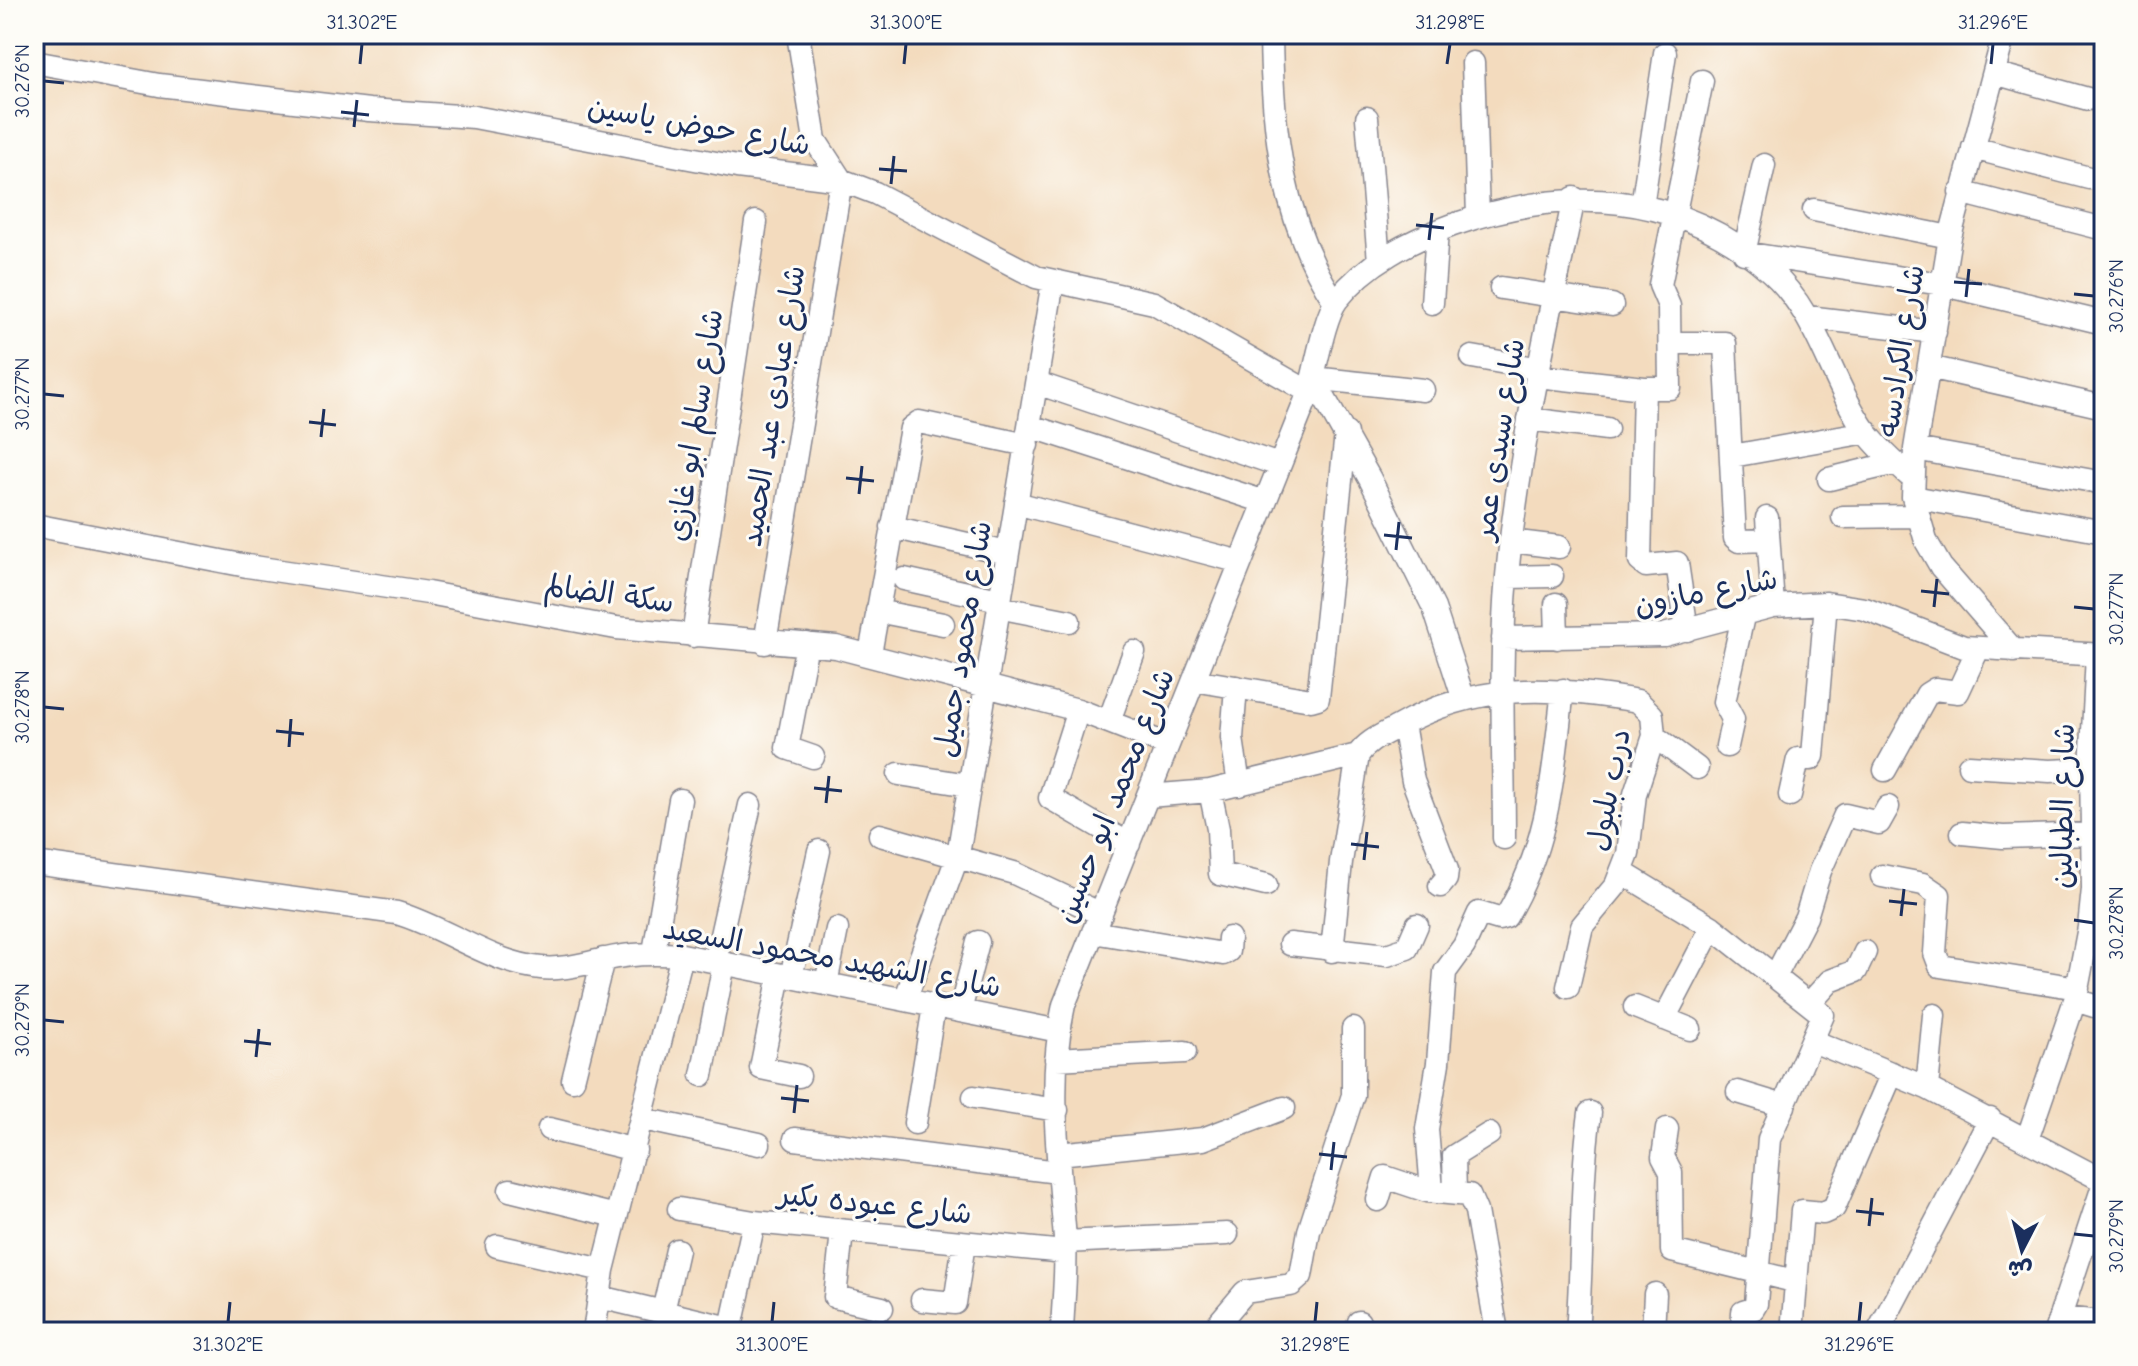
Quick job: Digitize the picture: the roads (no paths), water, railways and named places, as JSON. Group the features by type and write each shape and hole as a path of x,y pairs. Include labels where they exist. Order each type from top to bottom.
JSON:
{"street":[{"path":"798,34 815,140 841,180"},
{"path":"1271,34 1278,132 1288,203 1314,271 1335,302 1379,261 1437,231 1478,217 1574,198 1642,206 1676,215 1744,253 1780,281 1807,317 1867,432 1895,463 1915,497"},
{"name":"شارع الكرادسه","path":"2004,34 1950,237 1915,449 1915,497 1941,567 2014,651"},
{"path":"1642,206 1665,53"},
{"name":"شارع حوض ياسين","path":"34,62 159,85 369,110 474,117 737,167 841,180 875,193 1036,277 1154,303 1311,385"},
{"path":"1473,63 1478,217"},
{"path":"1994,73 2088,99"},
{"path":"1472,357 1539,372 1644,388 1670,388 1669,306 1660,285 1702,81"},
{"path":"1367,118 1379,261"},
{"path":"1973,148 2089,178"},
{"path":"1744,253 1764,165"},
{"name":"شارع عبادى عبد الحميد","path":"765,643 841,180"},
{"path":"1960,192 2104,229"},
{"name":"شارع سيدى عمر","path":"1504,838 1503,638 1507,577 1529,419 1574,198"},
{"path":"1814,210 1950,237"},
{"name":"شارع سالم ابو غازي","path":"693,636 756,222"},
{"path":"1432,303 1437,231"},
{"path":"1744,253 1941,284 2104,323"},
{"name":"شارع محمود جميل","path":"905,1000 958,855 1053,281"},
{"path":"1501,288 1612,305"},
{"name":"شارع محمد ابو حسين","path":"1062,1332 1065,1247 1058,1163 1056,1059 1059,1031 1075,971 1129,844 1311,385 1335,302"},
{"path":"1807,317 1935,332"},
{"path":"1670,343 1725,343 1736,540 1767,529 1773,606"},
{"path":"1929,367 2104,407"},
{"path":"1037,383 1279,465"},
{"path":"1311,385 1423,390"},
{"path":"1311,385 1346,433 1443,627 1463,697"},
{"path":"1644,388 1640,561 1646,566 1677,563 1687,630"},
{"path":"1529,419 1607,429"},
{"path":"870,654 914,424 1028,435 1265,502"},
{"path":"1732,456 1867,432"},
{"path":"1194,680 1311,700 1318,698 1346,433"},
{"path":"1915,449 2104,483"},
{"path":"1829,479 1895,463"},
{"path":"1843,517 1915,497 2104,532"},
{"path":"1016,503 1241,562"},
{"name":"سكة الضالم","path":"34,525 247,566 428,593 616,628 765,643 807,644 870,654 1078,710 1168,745"},
{"path":"892,527 1007,553"},
{"path":"1511,541 1559,547"},
{"path":"1507,577 1552,576"},
{"path":"904,579 1069,621"},
{"path":"1790,795 1798,759 1811,759 1813,756 1826,603"},
{"name":"شارع مازون","path":"1503,638 1640,638 1687,630 1773,606 1826,603 1865,609 1949,643 1978,649 2100,655"},
{"path":"1556,604 1557,638"},
{"path":"877,611 943,624"},
{"path":"1727,746 1733,719 1724,702 1744,612"},
{"path":"807,644 787,748 813,757"},
{"path":"1885,770 1927,694 1935,689 1950,694 1958,692 1978,649"},
{"path":"1109,721 1134,652"},
{"name":"شارع الطبالين","path":"2027,1140 2076,994 2089,927 2091,769 2100,655"},
{"path":"1236,687 1232,738 1239,785"},
{"path":"1444,1192 1427,1129 1438,1063 1445,972 1464,946 1479,913 1499,919 1508,913 1539,850 1546,825 1563,690"},
{"name":"درب بلبول","path":"1358,755 1370,743 1431,708 1463,697 1563,690 1638,701 1652,715 1654,736 1635,794 1623,873 1582,926 1568,987"},
{"path":"1078,710 1050,798 1129,844"},
{"path":"1403,724 1413,781 1447,870 1440,886"},
{"path":"1654,736 1697,768"},
{"path":"1148,796 1210,791 1358,755 1341,862 1332,951"},
{"path":"1969,766 2009,771 2091,769"},
{"path":"899,774 969,785"},
{"path":"1210,791 1218,829 1220,874 1266,885"},
{"path":"654,952 680,800"},
{"path":"702,1075 750,805"},
{"path":"1775,977 1806,917 1820,871 1844,817 1847,814 1879,823 1888,807"},
{"path":"1962,833 2003,837 2092,834"},
{"path":"880,835 1014,873 1097,923 1223,954 1228,951 1229,938"},
{"path":"799,1076 761,1068 819,851"},
{"name":"شارع الشهيد محمود السعيد","path":"34,863 397,913 430,923 487,954 515,964 544,969 574,967 603,959 654,952 682,955 1059,1031"},
{"path":"1623,873 1712,927 1811,1002 1823,1015 1769,1139 1765,1156 1755,1307 1743,1312 1742,1332"},
{"path":"1882,876 1923,884 1939,895 1935,953 1940,966 2076,994 2104,1009"},
{"path":"1290,944 1387,955 1407,948 1417,925"},
{"path":"1664,1019 1712,927"},
{"path":"826,984 837,929"},
{"path":"960,1011 978,942"},
{"path":"1811,1002 1830,981 1856,971 1865,952"},
{"path":"594,1332 603,1270 682,955"},
{"path":"573,1080 603,959"},
{"path":"915,1123 934,1006"},
{"path":"1635,1007 1690,1029"},
{"path":"1927,1088 1934,1015"},
{"path":"1211,1332 1245,1292 1291,1285 1301,1276 1309,1231 1353,1095 1353,1029"},
{"path":"1813,1041 1927,1088 2104,1182 2058,1325 2104,1322"},
{"path":"1056,1059 1185,1052"},
{"path":"1792,1332 1802,1211 1823,1213 1834,1208 1892,1073"},
{"path":"1738,1092 1784,1106"},
{"path":"974,1097 1057,1110"},
{"path":"795,1139 1058,1163 1203,1139 1284,1108"},
{"path":"1577,1332 1582,1278 1582,1172 1590,1113"},
{"path":"643,1119 759,1144"},
{"path":"1878,1332 1990,1119"},
{"path":"549,1129 635,1150"},
{"path":"1667,1129 1663,1157 1671,1172 1672,1251 1794,1281"},
{"path":"1444,1192 1454,1156 1489,1134"},
{"path":"1378,1200 1385,1177 1469,1195 1476,1211 1497,1332"},
{"path":"510,1190 616,1216"},
{"name":"شارع عبوده بكير","path":"679,1209 754,1222 964,1243 1065,1247 1227,1234"},
{"path":"600,1297 730,1330 754,1222"},
{"path":"842,1232 835,1297 882,1308"},
{"path":"922,1300 955,1303 964,1243"},
{"path":"497,1246 603,1270"},
{"path":"663,1312 677,1250"},
{"path":"1653,1332 1655,1294"}]}
